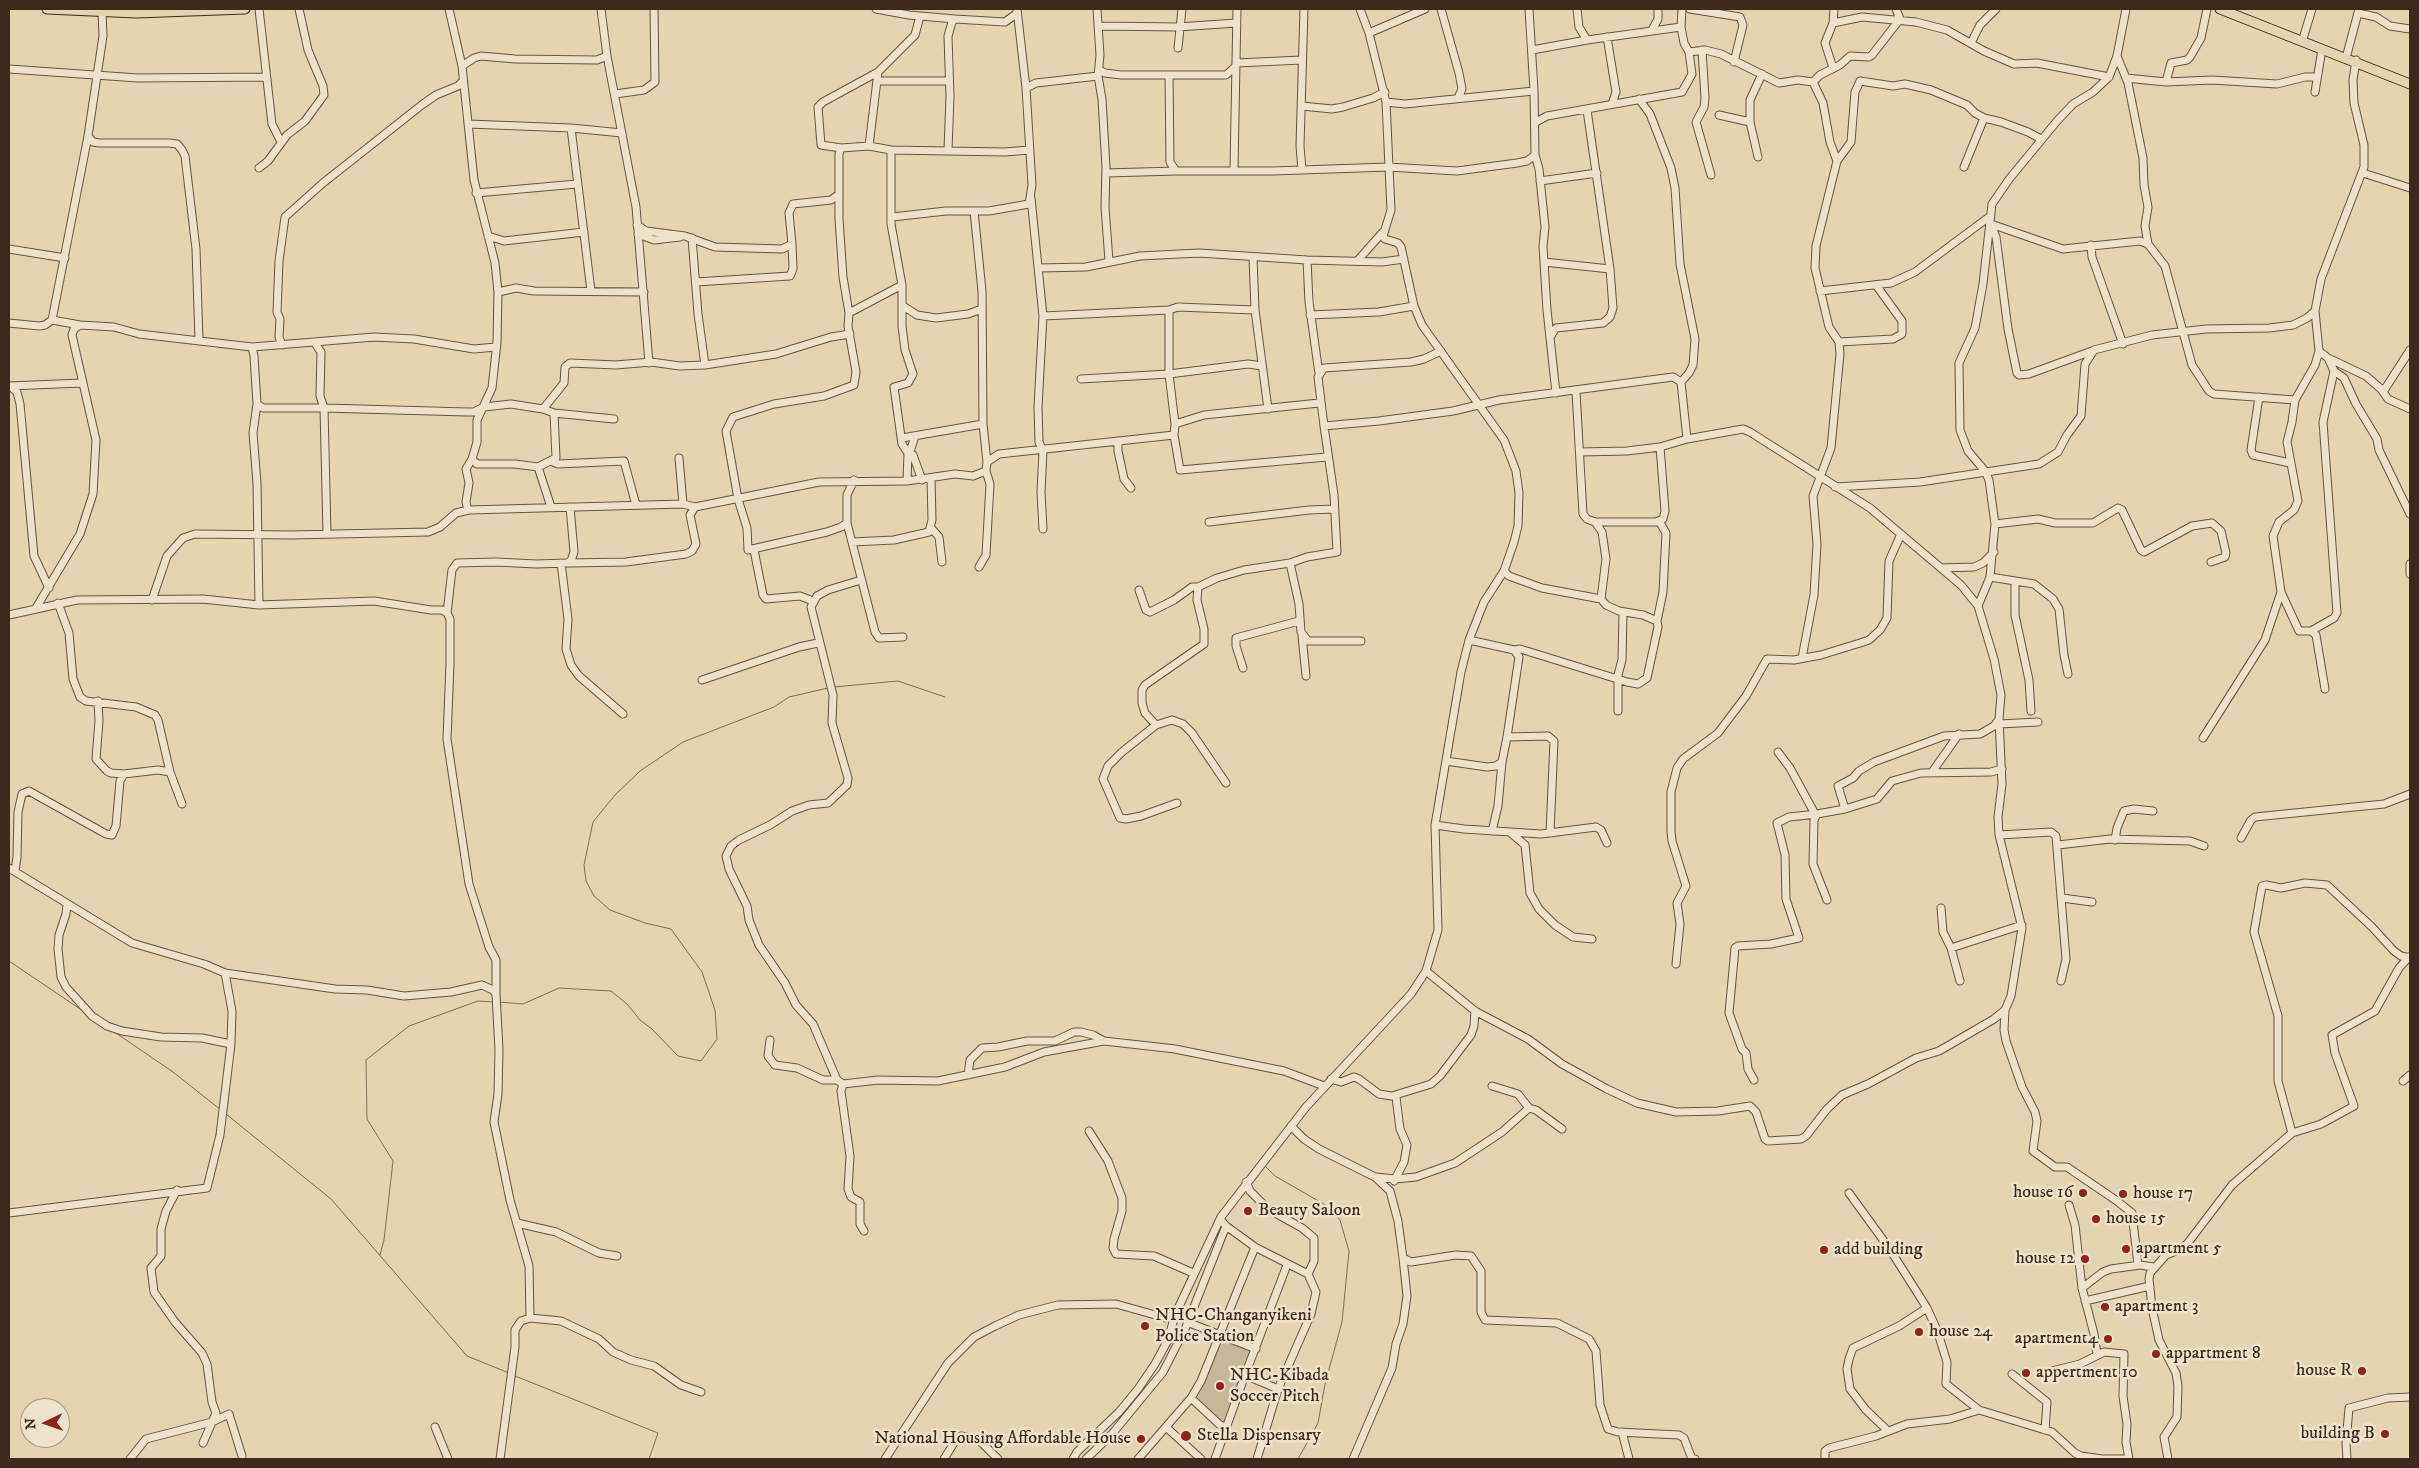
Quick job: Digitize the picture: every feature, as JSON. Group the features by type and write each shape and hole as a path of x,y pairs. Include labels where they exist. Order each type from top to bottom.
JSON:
{"main road":[{"path":"48,9 102,12 175,12 244,9"},
{"path":"2220,9 2302,42 2356,60 2410,84"}],"street":[{"path":"258,9 272,124 281,142"},
{"path":"259,168 268,161 281,142 304,121 324,95 323,86 308,50 300,9"},
{"path":"449,9 462,66 476,193 496,267 498,292 492,388 476,420 477,442 466,469 469,483 466,502 468,510"},
{"path":"601,9 607,56 632,177 650,362"},
{"path":"615,94 644,90 655,82 654,9"},
{"path":"876,9 955,20 1005,22 1020,29"},
{"path":"1097,9 1099,73 1106,173 1105,222 1109,262"},
{"path":"1178,48 1178,27 1182,9"},
{"path":"1234,170 1234,78 1237,9"},
{"path":"1302,170 1300,146 1304,9"},
{"path":"1358,260 1384,232 1391,217 1385,92 1369,33 1360,9"},
{"path":"1369,33 1425,9"},
{"path":"1441,9 1462,89 1469,96"},
{"path":"1529,9 1536,122 1535,155 1540,180 1545,227 1544,262 1550,337 1554,360 1553,383 1556,393"},
{"path":"1577,9 1579,28 1587,40"},
{"path":"1652,30 1658,19 1658,9"},
{"path":"1536,122 1547,116 1682,92 1692,74 1690,52 1684,43 1681,27 1682,9"},
{"path":"1690,9 1708,10 1740,17 1742,29 1734,62"},
{"path":"1832,68 1825,41 1833,23 1834,9"},
{"path":"1896,9 1900,19"},
{"path":"1971,43 1980,25 1996,9"},
{"path":"1978,606 1990,577 1996,524 1990,484 1985,471 1968,451 1960,430 1959,363 1975,328 1992,204 2041,139 2073,104 2093,92 2109,77 2117,56 2126,9"},
{"path":"2166,82 2171,63 2189,59 2195,49 2201,38 2207,9"},
{"path":"2302,42 2312,9"},
{"path":"1005,22 1016,14 1017,10"},
{"path":"1017,10 1025,75 1031,198 1043,316 1038,407 1039,442 1043,451 1041,492 1043,529"},
{"path":"2346,58 2359,11 2376,17 2390,26 2410,29"},
{"path":"9,323 39,326 45,325 52,320 88,136 95,76 103,36 102,12"},
{"path":"920,16 915,35 878,72 822,102 818,107 821,145 841,148 869,146 890,150 1004,152 1029,150"},
{"path":"1833,23 1859,17 1900,19 1947,30 2014,64 2037,63 2109,77"},
{"path":"1658,19 1664,29"},
{"path":"1813,82 1820,75 1850,56 1868,57 1872,55 1900,19"},
{"path":"948,150 948,36 955,20"},
{"path":"1098,26 1178,27 1236,23"},
{"path":"1532,50 1681,27"},
{"path":"1607,37 1615,95 1612,104"},
{"path":"2314,92 2322,49"},
{"path":"1690,52 1702,50 1721,54 1780,83 1798,80 1813,82"},
{"path":"1702,50 1705,98 1704,107 1696,122 1711,174"},
{"path":"462,66 481,56 515,59 597,60 607,56"},
{"path":"2117,56 2126,78 2143,158 2144,185 2148,206 2145,226 2148,244 2165,266 2192,365 2211,392 2295,400"},
{"path":"1226,75 1235,65 1302,60"},
{"path":"2334,371 2323,422 2337,613 2334,618 2311,631 2303,632 2299,631 2281,592 2273,536 2279,522 2297,505 2298,494 2287,442 2295,400 2315,365 2319,351 2315,311 2321,279 2363,173 2364,144 2354,103 2353,80 2356,60"},
{"path":"9,69 95,76 265,77"},
{"path":"869,146 878,72"},
{"path":"1026,88 1036,82 1099,73 1121,75 1226,75 1234,78"},
{"path":"1758,157 1750,122 1750,100 1762,74"},
{"path":"1025,75 1036,82"},
{"path":"1169,75 1170,162 1176,171"},
{"path":"2126,78 2166,82 2212,80 2277,84 2305,77 2317,78"},
{"path":"280,341 279,261 285,217 323,183 423,104 436,95 458,86 463,81"},
{"path":"877,81 949,81"},
{"path":"1802,658 1814,595 1817,544 1813,496 1822,478 1831,448 1840,354 1839,342 1829,327 1820,291 1815,268 1816,246 1838,161 1851,142 1855,92 1860,81 1893,86 1905,84 1931,90 1968,105 1975,113 1984,118 2001,122 2041,139"},
{"path":"1813,82 1824,103 1828,137 1838,161"},
{"path":"1458,98 1462,89"},
{"path":"1386,102 1405,104 1469,96 1534,91"},
{"path":"1302,106 1332,109 1373,98 1385,92"},
{"path":"1615,95 1624,102"},
{"path":"1639,99 1650,114 1671,168 1675,188 1680,264 1695,339 1693,365 1681,382 1687,439"},
{"path":"1550,337 1556,328 1600,324 1610,317 1614,299 1587,110"},
{"path":"1719,115 1750,122"},
{"path":"1964,167 1984,118"},
{"path":"468,124 571,128 622,133"},
{"path":"571,128 591,291"},
{"path":"88,136 93,142 99,143 169,143 177,144 182,150 185,156 196,249 199,340"},
{"path":"1016,150 1029,140"},
{"path":"813,601 800,596 766,599 763,595 738,499 725,434 734,417 774,404 824,396 854,385 856,372 847,318 849,313 843,277 838,195 839,154 841,148"},
{"path":"890,150 893,239 902,286 902,326 905,350 913,374 908,383 894,387 902,438 918,464 922,480"},
{"path":"1106,173 1388,167 1457,171 1527,161 1535,155"},
{"path":"1540,180 1597,173"},
{"path":"2363,173 2410,188"},
{"path":"476,193 577,184"},
{"path":"696,282 790,276 793,270 789,213 793,204 831,200 838,195"},
{"path":"892,217 946,211 1022,207 1029,204 1031,198"},
{"path":"974,211 982,291 983,424 987,462 986,471 990,484 986,555 980,567"},
{"path":"1990,221 2060,248 2140,241 2148,244"},
{"path":"1990,221 1996,237 2008,329 2019,375 2029,374 2094,350 2152,335 2184,330 2289,326 2307,318 2315,311"},
{"path":"1820,291 1891,283 1915,272 1990,221"},
{"path":"637,225 651,232 688,237 721,248 782,248 792,244"},
{"path":"488,236 504,241 584,232"},
{"path":"1073,1459 1077,1452 1120,1412 1155,1364 1168,1340 1175,1315 1193,1273 1220,1219 1246,1182 1324,1086 1411,994 1426,971 1438,930 1435,825 1458,688 1469,640 1484,602 1504,571 1518,526 1519,493 1516,471 1504,440 1422,325 1414,306 1404,259 1398,243 1385,239 1384,232"},
{"path":"638,234 654,240 688,237"},
{"path":"688,237 696,282 705,365"},
{"path":"2091,245 2092,257 2123,344"},
{"path":"9,249 65,258"},
{"path":"1039,268 1086,267 1140,256 1199,253 1307,260 1388,261 1404,259"},
{"path":"1253,258 1255,310 1268,409"},
{"path":"1139,590 1146,610 1150,612 1170,603 1192,587 1198,587 1217,578 1244,570 1290,563 1338,552 1334,495 1327,457 1320,403 1319,374 1310,315 1307,260"},
{"path":"1544,262 1610,269"},
{"path":"1839,342 1893,339 1902,334 1902,321 1876,285"},
{"path":"849,313 902,286"},
{"path":"498,292 516,288 534,291 644,292"},
{"path":"903,306 917,315 936,318 968,314 982,309"},
{"path":"1310,315 1379,312 1414,306"},
{"path":"1043,316 1168,310 1178,307 1255,310"},
{"path":"1168,310 1169,374 1175,424 1174,436 1180,470 1327,457"},
{"path":"52,320 114,327 139,334 252,348 271,345 280,341 314,342 374,337 414,339 474,349 496,347"},
{"path":"36,608 80,534 93,494 96,440 72,335 74,329 80,324"},
{"path":"543,409 564,383 567,364 650,362 680,366 705,365 776,354 831,337 850,334"},
{"path":"314,342 321,352 320,396 324,408 327,534"},
{"path":"252,348 257,404 253,433 259,534 259,605"},
{"path":"1835,487 1920,482 2038,464 2058,452 2067,435 2082,416 2084,364 2094,350"},
{"path":"2383,392 2410,350"},
{"path":"1319,374 1324,368 1424,359 1441,351"},
{"path":"2319,351 2328,358 2366,376 2388,399 2410,409"},
{"path":"2076,356 2084,364"},
{"path":"2328,358 2334,371 2344,378 2356,404 2378,439 2379,450 2410,514"},
{"path":"1081,379 1169,374 1248,364 1262,366"},
{"path":"1324,426 1453,411 1480,404 1673,377 1681,382"},
{"path":"9,386 82,383"},
{"path":"9,386 16,392 20,404 34,556 48,588"},
{"path":"1576,392 1583,514 1587,519 1595,522 1660,521 1663,519 1665,511 1660,447"},
{"path":"2259,397 2252,450 2253,455 2290,463"},
{"path":"1175,424 1204,415 1320,403"},
{"path":"257,404 263,408 467,412 474,412 484,407 516,404 554,413 614,419"},
{"path":"467,412 476,420"},
{"path":"553,462 556,454 554,413"},
{"path":"902,438 983,424"},
{"path":"1580,452 1618,452 1660,447 1687,439 1747,430 1863,504 1902,534 1961,585 1978,606 1994,659 2001,695 1999,721 2002,769 1998,817 1999,835 2022,925 2022,937 2013,985 2005,1010 2004,1030 2006,1041 2022,1087 2035,1112 2037,1122 2033,1151 2055,1167 2067,1168 2112,1197 2132,1213 2138,1265"},
{"path":"908,481 909,452 915,436"},
{"path":"987,462 999,454 1043,451 1174,436"},
{"path":"1118,441 1118,451 1124,479 1131,488"},
{"path":"472,458 477,464 515,464 538,467 553,462 558,464 624,461 636,505"},
{"path":"678,458 683,504"},
{"path":"538,467 551,507"},
{"path":"152,600 167,556 183,538 202,532 259,534 428,532 440,527 456,513 468,510 683,504 695,507 819,482 850,480 908,481 931,479 960,473 973,476 986,471"},
{"path":"931,479 932,529 939,537 942,562"},
{"path":"850,480 846,505 847,523 860,580 875,632 879,638 903,637"},
{"path":"570,507 574,555 582,561"},
{"path":"530,1318 529,1266 510,1200 494,1122 498,1105 499,1064 496,960 489,947 469,884 447,739 446,713 450,664 450,619 447,613 452,570 457,563 626,562 686,554 692,551 696,544 690,515 695,507"},
{"path":"1996,524 2036,519 2055,523 2094,523 2118,508 2122,510 2140,550 2144,552 2192,526 2212,524 2221,530 2226,553 2225,557 2211,562"},
{"path":"1209,522 1309,510 1334,509"},
{"path":"1469,640 1514,650 1520,649 1608,675 1618,680 1638,684 1647,678 1656,638 1657,621 1663,592 1666,533 1660,521"},
{"path":"1595,522 1602,532 1606,559 1601,599"},
{"path":"751,550 827,532 847,523"},
{"path":"852,542 901,539 926,534 932,529"},
{"path":"1676,964 1680,932 1677,903 1686,886 1672,841 1671,792 1674,773 1683,759 1710,741 1735,712 1768,659 1802,658 1860,643 1869,640 1880,630 1887,618 1889,561 1902,534"},
{"path":"1941,568 1974,568 1983,563 1994,552"},
{"path":"564,563 574,555"},
{"path":"564,563 568,620 566,649 571,665 579,676 624,714"},
{"path":"1290,563 1299,604 1299,621 1306,676"},
{"path":"2410,564 2410,574"},
{"path":"1504,571 1509,576 1542,588 1601,599 1606,605 1623,613 1642,615 1657,621"},
{"path":"1990,577 2038,585 2058,605 2068,674"},
{"path":"860,580 834,587 813,601 811,607 818,643 833,695 832,726 838,741 848,784 828,803 810,805 792,811 770,825 739,840 732,846 726,856 732,876 747,906 749,920 759,944 785,983 796,1006 813,1024 840,1082 850,1156 848,1189 851,1197 860,1202 860,1224 864,1230"},
{"path":"2015,581 2015,615 2029,680 2031,710"},
{"path":"1156,724 1145,713 1142,690 1145,685 1204,644 1204,629 1196,600 1198,587"},
{"path":"2203,738 2266,640 2281,592"},
{"path":"9,615 77,600 203,599 259,605 374,601 442,610 447,613"},
{"path":"58,603 69,633 76,690 86,701 136,707 155,716 158,720 170,772 182,804"},
{"path":"1618,711 1618,680 1622,660 1623,613"},
{"path":"1243,668 1236,646 1236,638 1299,621"},
{"path":"2311,631 2316,634 2325,689"},
{"path":"1302,636 1308,641 1361,641"},
{"path":"702,680 799,647 818,643"},
{"path":"1492,831 1498,806 1502,762 1519,663 1519,657 1514,650"},
{"path":"98,701 99,721 96,759 111,774 120,788"},
{"path":"1177,803 1141,816 1126,819 1120,818 1102,778 1108,766 1122,752 1156,724 1172,720 1183,724 1192,733 1226,783"},
{"path":"1845,809 1838,786 1856,776 1859,771 1874,762 1944,736 1980,734 1999,721 2038,722"},
{"path":"1932,772 1959,734"},
{"path":"1507,737 1548,736 1554,742 1550,832"},
{"path":"1778,752 1794,774 1816,814 1814,820 1813,864 1827,900"},
{"path":"1446,762 1492,767 1502,762"},
{"path":"1754,1080 1748,1069 1746,1053 1742,1049 1729,1013 1735,948 1738,946 1771,944 1799,938 1786,898 1784,855 1777,823 1789,817 1845,809 1877,799 1892,781 1932,772 1961,774 1991,772 2002,769"},
{"path":"111,774 158,770 170,772"},
{"path":"124,774 120,788 116,826 114,833 110,835 32,792 25,792 21,797 18,812 17,857 12,869 132,943 204,964 225,973 335,989 367,990 404,996 451,992 482,986 489,986 496,994"},
{"path":"2241,838 2251,820 2255,817 2384,804 2410,794"},
{"path":"2115,840 2124,811 2134,809 2152,811"},
{"path":"1435,825 1511,833 1550,832 1596,827 1601,830 1607,843"},
{"path":"1999,835 2051,832 2055,834 2058,845 2066,959 2061,981"},
{"path":"1511,833 1525,845 1530,893 1539,910 1555,925 1573,937 1592,939"},
{"path":"2058,845 2089,840 2115,840 2190,841 2204,846"},
{"path":"2292,1133 2278,1081 2278,1016 2266,981 2254,930 2262,886 2266,884 2281,888 2312,883 2327,885 2372,927 2396,954 2410,958"},
{"path":"2062,898 2092,902"},
{"path":"67,904 58,942 61,977 66,987 92,1016 107,1026 122,1031 161,1037 202,1038 231,1044"},
{"path":"1941,908 1943,932 1951,948 1960,982"},
{"path":"1951,948 2022,925"},
{"path":"2168,1459 2164,1437 2177,1417 2178,1386 2176,1373 2160,1340 2149,1279 2153,1267 2166,1255 2181,1249 2187,1244 2232,1185 2292,1133 2321,1124 2354,1106 2335,1053 2332,1035 2374,1011 2399,968 2410,958"},
{"path":"1426,971 1475,1011 1528,1039 1562,1064 1607,1089 1637,1103 1676,1112 1718,1111 1750,1106 1756,1112 1765,1140 1768,1141 1800,1139 1806,1136 1827,1109 1842,1095 1868,1084 1916,1058 1938,1051 1994,1019 2005,1010"},
{"path":"9,1213 177,1190 207,1188 210,1183 220,1135 231,1044 232,1011 225,973"},
{"path":"1331,1079 1341,1082 1354,1078 1359,1079 1378,1094 1396,1096 1431,1084 1440,1076 1470,1034 1474,1026 1475,1011"},
{"path":"968,1075 970,1060 982,1048 1027,1041 1055,1041 1074,1032 1093,1035 1104,1041"},
{"path":"770,1040 768,1056 774,1065 797,1068 823,1080 840,1082 878,1080 938,1081 1011,1065 1044,1052 1104,1041 1175,1049 1276,1069 1324,1086"},
{"path":"2403,1081 2410,1075"},
{"path":"1492,1086 1518,1094 1529,1108 1536,1110 1562,1130"},
{"path":"1390,1191 1394,1179 1404,1162 1407,1146 1400,1129 1396,1096"},
{"path":"1375,1177 1394,1179 1416,1177 1455,1163 1495,1136 1529,1108"},
{"path":"1291,1126 1304,1140 1319,1150 1375,1177 1390,1191 1398,1221 1407,1296 1403,1324 1396,1344 1392,1368 1353,1459"},
{"path":"1090,1131 1108,1161 1122,1198 1122,1211 1113,1248 1116,1254 1154,1256 1193,1273"},
{"path":"1246,1182 1250,1191 1268,1209 1302,1228 1314,1238 1314,1261 1308,1274"},
{"path":"177,1190 166,1211 161,1229 161,1256 151,1268 154,1292 174,1322 202,1353 207,1364 212,1402 216,1413 202,1443"},
{"path":"1849,1193 1889,1248 1927,1308 1938,1332 1947,1362 1946,1384 1979,1410 2052,1432 2075,1453 2081,1456 2102,1459 2127,1459 2124,1354 2104,1352 2080,1364 2048,1372"},
{"path":"2069,1205 2075,1225 2082,1288 2094,1334 2097,1354"},
{"path":"1220,1219 1226,1226 1255,1247 1287,1265 1308,1274 1315,1288 1314,1303 1278,1389 1257,1459"},
{"path":"517,1223 564,1235 577,1244 617,1256"},
{"path":"1086,1459 1112,1434 1150,1391 1174,1352 1226,1226"},
{"path":"1143,1458 1191,1398 1221,1336 1255,1247"},
{"path":"1403,1258 1411,1262 1456,1255 1471,1256 1481,1271 1481,1312 1485,1320 1557,1323 1589,1339 1596,1351 1602,1416 1608,1429 1622,1432 1679,1434 1684,1438 1693,1459"},
{"path":"1215,1459 1244,1375 1256,1349 1287,1265"},
{"path":"2082,1288 2104,1272 2138,1265 2153,1267"},
{"path":"2085,1301 2150,1286"},
{"path":"885,1459 948,1363 974,1337 995,1326 1019,1315 1058,1305 1116,1304 1166,1318 1175,1315"},
{"path":"1887,1430 1866,1410 1850,1389 1846,1369 1853,1348 1899,1326 1927,1308"},
{"path":"500,1459 515,1347 515,1330 521,1321 530,1318 561,1321 598,1339 613,1352 631,1360 654,1366 681,1385 701,1392"},
{"path":"1187,1322 1256,1349"},
{"path":"2012,1374 2047,1402 2045,1430"},
{"path":"1244,1375 1278,1389"},
{"path":"2347,1459 2349,1408 2388,1398 2410,1397"},
{"path":"1191,1398 1220,1424 1226,1427"},
{"path":"1825,1459 1825,1451 1829,1448 1876,1436 1887,1430 1914,1422 1959,1418 1979,1410"},
{"path":"130,1459 146,1439 212,1422 230,1414 242,1456"},
{"path":"435,1427 448,1459"},
{"path":"1167,1428 1201,1459"},
{"path":"1622,1432 1629,1459"},
{"path":"944,1459 957,1438 961,1436 979,1440 998,1459"}],"shaded area":[{"name":"NHC-Kibada Soccer Pitch","path":"1222,1340 1248,1349 1250,1354 1227,1421 1224,1424 1196,1401 1194,1396"}],"waterway":[{"path":"834,687 898,681 945,697"},
{"path":"499,1002 523,1004 559,988 611,991 627,1004 640,1020 652,1029 678,1056 701,1061 717,1039 715,1010 702,972 671,929 645,923 610,910 594,896 586,881 584,865 593,822 615,795 640,771 683,742 774,707 789,697 828,688"},
{"path":"9,961 83,1011"},
{"path":"380,1255 384,1240 393,1161 367,1119 366,1060 409,1026 478,1001 492,1002"},
{"path":"113,1031 173,1072 221,1110"},
{"path":"226,1114 331,1199 467,1356 509,1373"},
{"path":"1265,1166 1275,1176 1329,1207 1340,1220 1349,1251 1342,1322 1325,1384 1318,1423 1298,1459"},
{"path":"515,1376 658,1433 649,1459"}],"place":[{"name":"house 16","path":"2083,1193"},
{"name":"house 17","path":"2123,1194"},
{"name":"Beauty Saloon","path":"1248,1211"},
{"name":"house 15","path":"2096,1219"},
{"name":"apartment 5","path":"2126,1249"},
{"name":"add building","path":"1824,1250"},
{"name":"house 12","path":"2085,1259"},
{"name":"apartment 3","path":"2105,1307"},
{"name":"NHC-Changanyikeni Police Station","path":"1145,1326"},
{"name":"house 24","path":"1919,1332"},
{"name":"apartment4","path":"2108,1339"},
{"name":"appartment 8","path":"2156,1354"},
{"name":"house R","path":"2362,1371"},
{"name":"appertment 10","path":"2026,1373"},
{"name":"NHC-Kibada Soccer Pitch","path":"1220,1386"},
{"name":"building B","path":"2385,1434"},
{"name":"Stella Dispensary","path":"1186,1436"},
{"name":"National Housing Affordable House","path":"1141,1439"}]}
